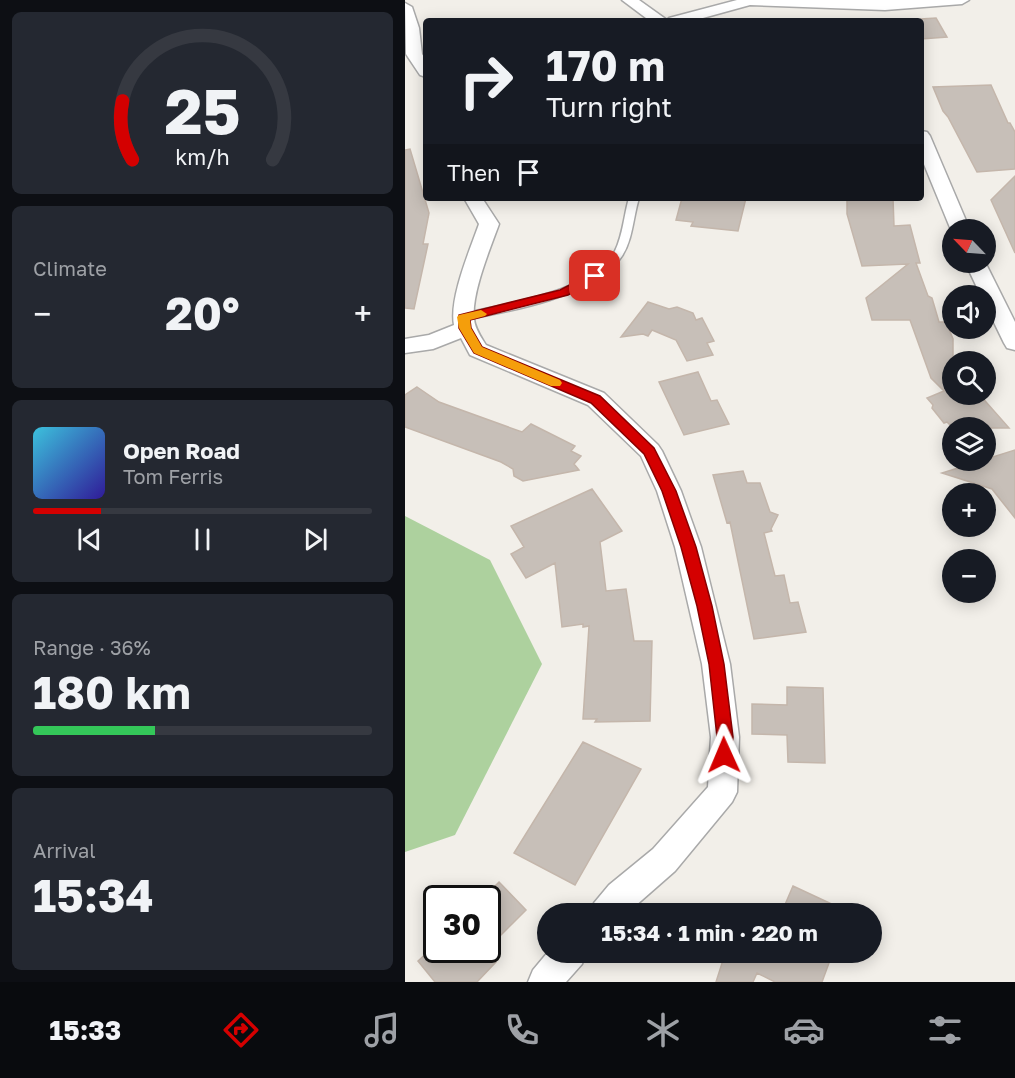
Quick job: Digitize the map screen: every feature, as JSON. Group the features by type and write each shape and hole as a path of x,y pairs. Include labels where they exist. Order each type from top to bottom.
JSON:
{"street":[{"path":"629,0 656,18"},
{"path":"685,18 750,1 885,6 962,0"},
{"path":"405,7 411,28 414,54 423,68"},
{"path":"924,143 956,219"},
{"path":"475,201 489,224 471,276 464,323 478,350 596,399 649,451 669,491 685,536 704,606 716,664 725,737 722,792 664,860 614,903"},
{"path":"980,273 1006,329 1015,343"},
{"path":"405,346 433,342 464,323"},
{"path":"545,982 561,963"}],"lane":[{"path":"464,323 564,292 595,276 617,256 633,201"}],"green space":[{"path":"405,516 490,560 542,664 455,835 405,852"}],"building":[{"path":"936,18 947,37 924,39 924,19"},
{"path":"991,85 1008,123 1015,132 1015,169 977,172 943,111 933,87"},
{"path":"410,149 423,193 423,201 425,201 429,213 423,244 428,244 414,309 405,308 405,150"},
{"path":"1015,176 1015,253 991,200"},
{"path":"681,201 745,201 738,231 691,226 693,222 676,220"},
{"path":"847,201 893,201 894,226 910,225 920,263 916,263 928,296 932,298 939,322 942,322 942,339 953,339 953,351 942,351 942,389 931,378 910,320 872,320 866,298 908,264 862,266 847,214"},
{"path":"648,302 669,309 677,307 693,313 696,320 702,318 714,341 707,343 713,355 687,361 676,340 652,330 648,336 643,334 621,337"},
{"path":"698,372 711,401 717,400 729,424 684,435 659,382"},
{"path":"417,387 439,402 522,432 531,424 575,446 571,451 581,456 574,464 579,470 523,481 514,476 513,469 501,462 405,427 405,395"},
{"path":"942,392 942,405 989,405 1009,428 996,428 996,417 942,417 942,420 927,398"},
{"path":"1015,450 1015,518 996,494 996,483 973,483 942,473 996,471 996,456"},
{"path":"743,471 747,483 760,483 770,512 778,515 772,531 764,533 775,576 784,575 790,603 798,602 806,632 754,639 730,522 727,523 713,475"},
{"path":"592,489 622,531 600,542 606,591 626,589 634,641 652,641 650,721 595,722 597,719 583,719 589,626 583,627 583,624 562,627 555,563 526,578 511,554 524,547 511,526"},
{"path":"787,687 823,688 825,763 788,762 787,735 752,734 752,704 787,705"},
{"path":"583,742 641,769 575,885 514,853"},
{"path":"499,882 526,910 501,935 501,885 496,885"},
{"path":"793,886 829,903 786,903"},
{"path":"423,956 423,963 495,963 477,982 435,982 418,961"},
{"path":"722,963 829,963 822,982 775,982 757,973 753,982 716,982"}],"slow traffic":[{"path":"481,314 463,317 465,328 478,350 556,383"}],"route":[{"path":"595,276 564,292 499,310 463,317 465,328 478,350 596,399 649,451 669,491 689,547 704,606 716,664 725,737 724,755"}]}
